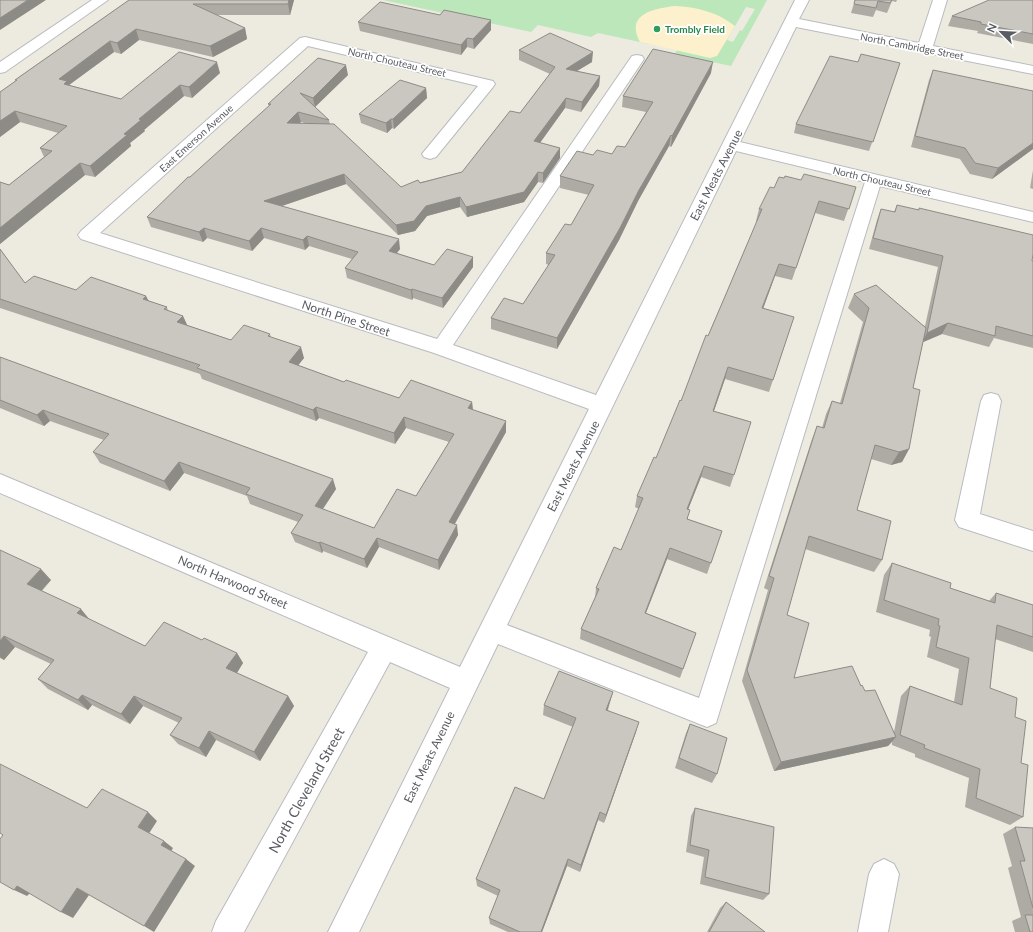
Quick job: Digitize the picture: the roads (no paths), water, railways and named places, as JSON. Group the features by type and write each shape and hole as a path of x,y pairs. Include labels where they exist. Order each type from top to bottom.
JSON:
{"street":[{"path":"0,69 101,0"},
{"name":"East Meats Avenue","path":"343,932 732,145 802,0"},
{"path":"925,48 940,0"},
{"name":"North Cambridge Street","path":"792,22 1033,70"},
{"name":"North Chouteau Street","path":"305,41 488,84 430,154"},
{"name":"East Emerson Avenue","path":"87,235 305,41"},
{"path":"441,348 637,59"},
{"name":"North Chouteau Street","path":"732,145 1033,217"},
{"path":"491,630 707,714 874,179"},
{"name":"North Pine Street","path":"87,235 441,348 603,406"},
{"path":"991,401 967,520 1033,541"},
{"name":"North Harwood Street","path":"0,483 466,682"},
{"name":"North Cleveland Street","path":"227,932 385,647"},
{"path":"873,932 884,874"}],"place":[{"name":"Trombly Field","path":"657,29"}]}
